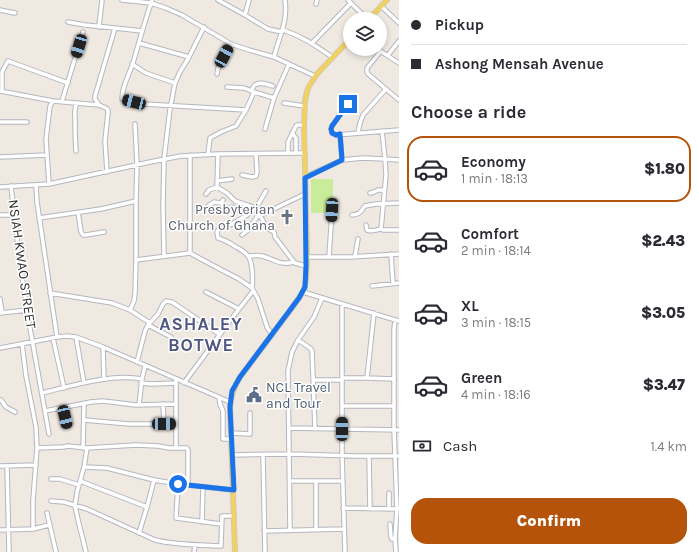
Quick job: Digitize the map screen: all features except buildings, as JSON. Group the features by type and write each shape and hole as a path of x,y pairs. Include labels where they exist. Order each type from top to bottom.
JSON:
{"main road":[{"path":"375,12 387,0"},
{"path":"236,552 230,402 232,391 240,377 303,292 306,266 304,106 308,88 315,76 343,46"}],"street":[{"path":"99,27 102,0"},
{"path":"122,0 151,2 174,11 231,44 274,57 315,76"},
{"path":"218,0 268,29 294,34 312,43 332,57"},
{"path":"245,15 249,0"},
{"path":"274,57 286,15 285,0"},
{"path":"312,43 350,1 361,12"},
{"path":"151,2 122,92 122,99 144,104 246,110"},
{"path":"381,6 399,23"},
{"path":"0,10 15,13"},
{"path":"68,22 99,27 142,31"},
{"path":"164,256 164,159 171,105 175,83 204,27"},
{"path":"99,105 95,99 95,96 116,28"},
{"path":"62,102 83,32"},
{"path":"399,41 388,55 399,63"},
{"path":"139,43 189,58"},
{"path":"216,74 231,44"},
{"path":"375,56 367,68 368,74 399,100"},
{"path":"68,83 8,61 2,72 1,91 54,101 103,106 108,110 105,141 107,172"},
{"path":"132,64 146,73 175,83"},
{"path":"265,129 274,98 289,64"},
{"path":"208,154 210,138 236,126 246,110 254,85 264,83 273,86"},
{"path":"227,87 244,88 274,98"},
{"path":"358,133 363,116 386,89"},
{"path":"49,184 46,133 50,106 54,101"},
{"path":"76,103 74,115 76,151"},
{"path":"284,103 304,106"},
{"path":"348,104 332,126 332,133 336,135 399,130"},
{"path":"0,122 27,122"},
{"path":"130,310 134,301 135,293 136,260 137,165 134,124"},
{"path":"288,153 288,142 296,125 304,125"},
{"path":"381,229 385,159 382,131"},
{"path":"292,133 296,138 296,153"},
{"path":"340,134 342,160"},
{"path":"0,187 36,186 49,184 181,156 208,154 305,153"},
{"path":"217,187 218,154"},
{"path":"242,175 252,177 256,176 256,154"},
{"path":"0,157 47,155"},
{"path":"190,155 190,253"},
{"path":"305,178 342,160 363,158 399,160"},
{"path":"217,181 232,179"},
{"name":"NSIAH KWAO STREET","path":"12,186 19,256 32,342 49,434"},
{"path":"36,186 55,338 64,388"},
{"path":"206,194 209,190 217,187"},
{"path":"217,187 227,193 235,201 256,208 267,228 274,232 275,237 294,262 306,266"},
{"path":"370,192 373,193 378,190 384,190"},
{"path":"184,383 253,289 251,261 248,256 228,242 218,238 217,232 218,230 247,215 256,208 266,191"},
{"path":"242,235 248,230 257,217 305,194"},
{"path":"208,206 214,202 222,201 225,208 229,209 232,207 247,215"},
{"path":"232,207 235,201"},
{"path":"39,218 101,209 136,202"},
{"path":"352,215 358,214 365,206 399,203"},
{"path":"329,257 332,210"},
{"path":"78,212 81,232 83,235 104,232"},
{"path":"0,215 15,215"},
{"path":"366,225 368,231 381,229 399,230"},
{"path":"355,256 358,239"},
{"path":"136,260 190,253 239,278 253,289 258,298 267,327 272,335"},
{"path":"390,254 393,284"},
{"path":"306,257 399,254"},
{"path":"248,256 262,256 284,264 294,262"},
{"path":"372,286 399,283"},
{"path":"206,292 239,309"},
{"path":"303,292 397,320 394,330 394,430 397,456 398,509 395,539 396,552"},
{"path":"50,293 112,303 124,307 171,337"},
{"path":"290,530 288,371 292,352 298,340 314,317 322,298"},
{"path":"0,299 1,313 28,310"},
{"path":"137,362 145,331 166,301 169,301 219,334"},
{"path":"342,304 342,455 345,552"},
{"path":"367,378 374,313"},
{"path":"76,337 84,384"},
{"path":"0,348 55,338 76,337 103,347 176,381 230,402"},
{"path":"298,340 312,351 315,429"},
{"path":"22,344 26,376 36,427 37,448 33,500 33,529"},
{"path":"103,347 104,379"},
{"path":"139,405 141,383 145,366"},
{"path":"42,393 104,379 129,377 142,378"},
{"path":"313,380 367,378 394,379"},
{"path":"141,383 152,384 176,381"},
{"path":"176,381 176,448"},
{"path":"219,397 223,411 223,439 231,439"},
{"path":"0,400 16,412"},
{"path":"45,411 103,401 139,405 176,404"},
{"path":"84,404 84,467 75,506 86,552"},
{"path":"163,404 164,424"},
{"path":"342,406 394,406"},
{"path":"63,408 67,426"},
{"path":"231,433 250,434 250,413"},
{"path":"84,420 129,424 175,424"},
{"path":"289,428 399,430"},
{"path":"37,448 68,446 85,448 136,445 187,448 188,485"},
{"path":"232,455 290,454 397,456"},
{"path":"263,455 265,552"},
{"path":"369,456 370,508"},
{"path":"0,466 36,465"},
{"path":"8,466 9,552"},
{"path":"84,467 107,468 154,480 178,484 234,490"},
{"path":"51,479 80,483 147,507"},
{"path":"139,533 154,480"},
{"path":"290,481 343,481"},
{"path":"316,481 316,529"},
{"path":"178,484 176,518 221,524"},
{"path":"202,522 203,487"},
{"path":"389,493 389,508"},
{"path":"51,501 64,502 86,509 161,542 194,545 221,546 222,516 234,516"},
{"path":"344,508 398,509"},
{"path":"47,513 49,525 54,537 55,551"},
{"path":"390,524 391,539 395,539"},
{"path":"0,530 33,529 49,525"},
{"path":"264,531 344,529"},
{"path":"194,545 194,552"}],"green space":[{"path":"311,179 333,179 333,213 311,213"}],"place":[{"name":"Presbyterian Church of Ghana","path":"287,217"},
{"name":"NCL Travel and Tour","path":"254,395"}],"district":[{"name":"ASHALEY BOTWE","path":"201,334"}],"route":[{"path":"178,484 234,490 230,407 232,391 240,377 303,292 306,266 305,178 342,160 340,134 336,135 332,133 331,129 348,104"}]}
